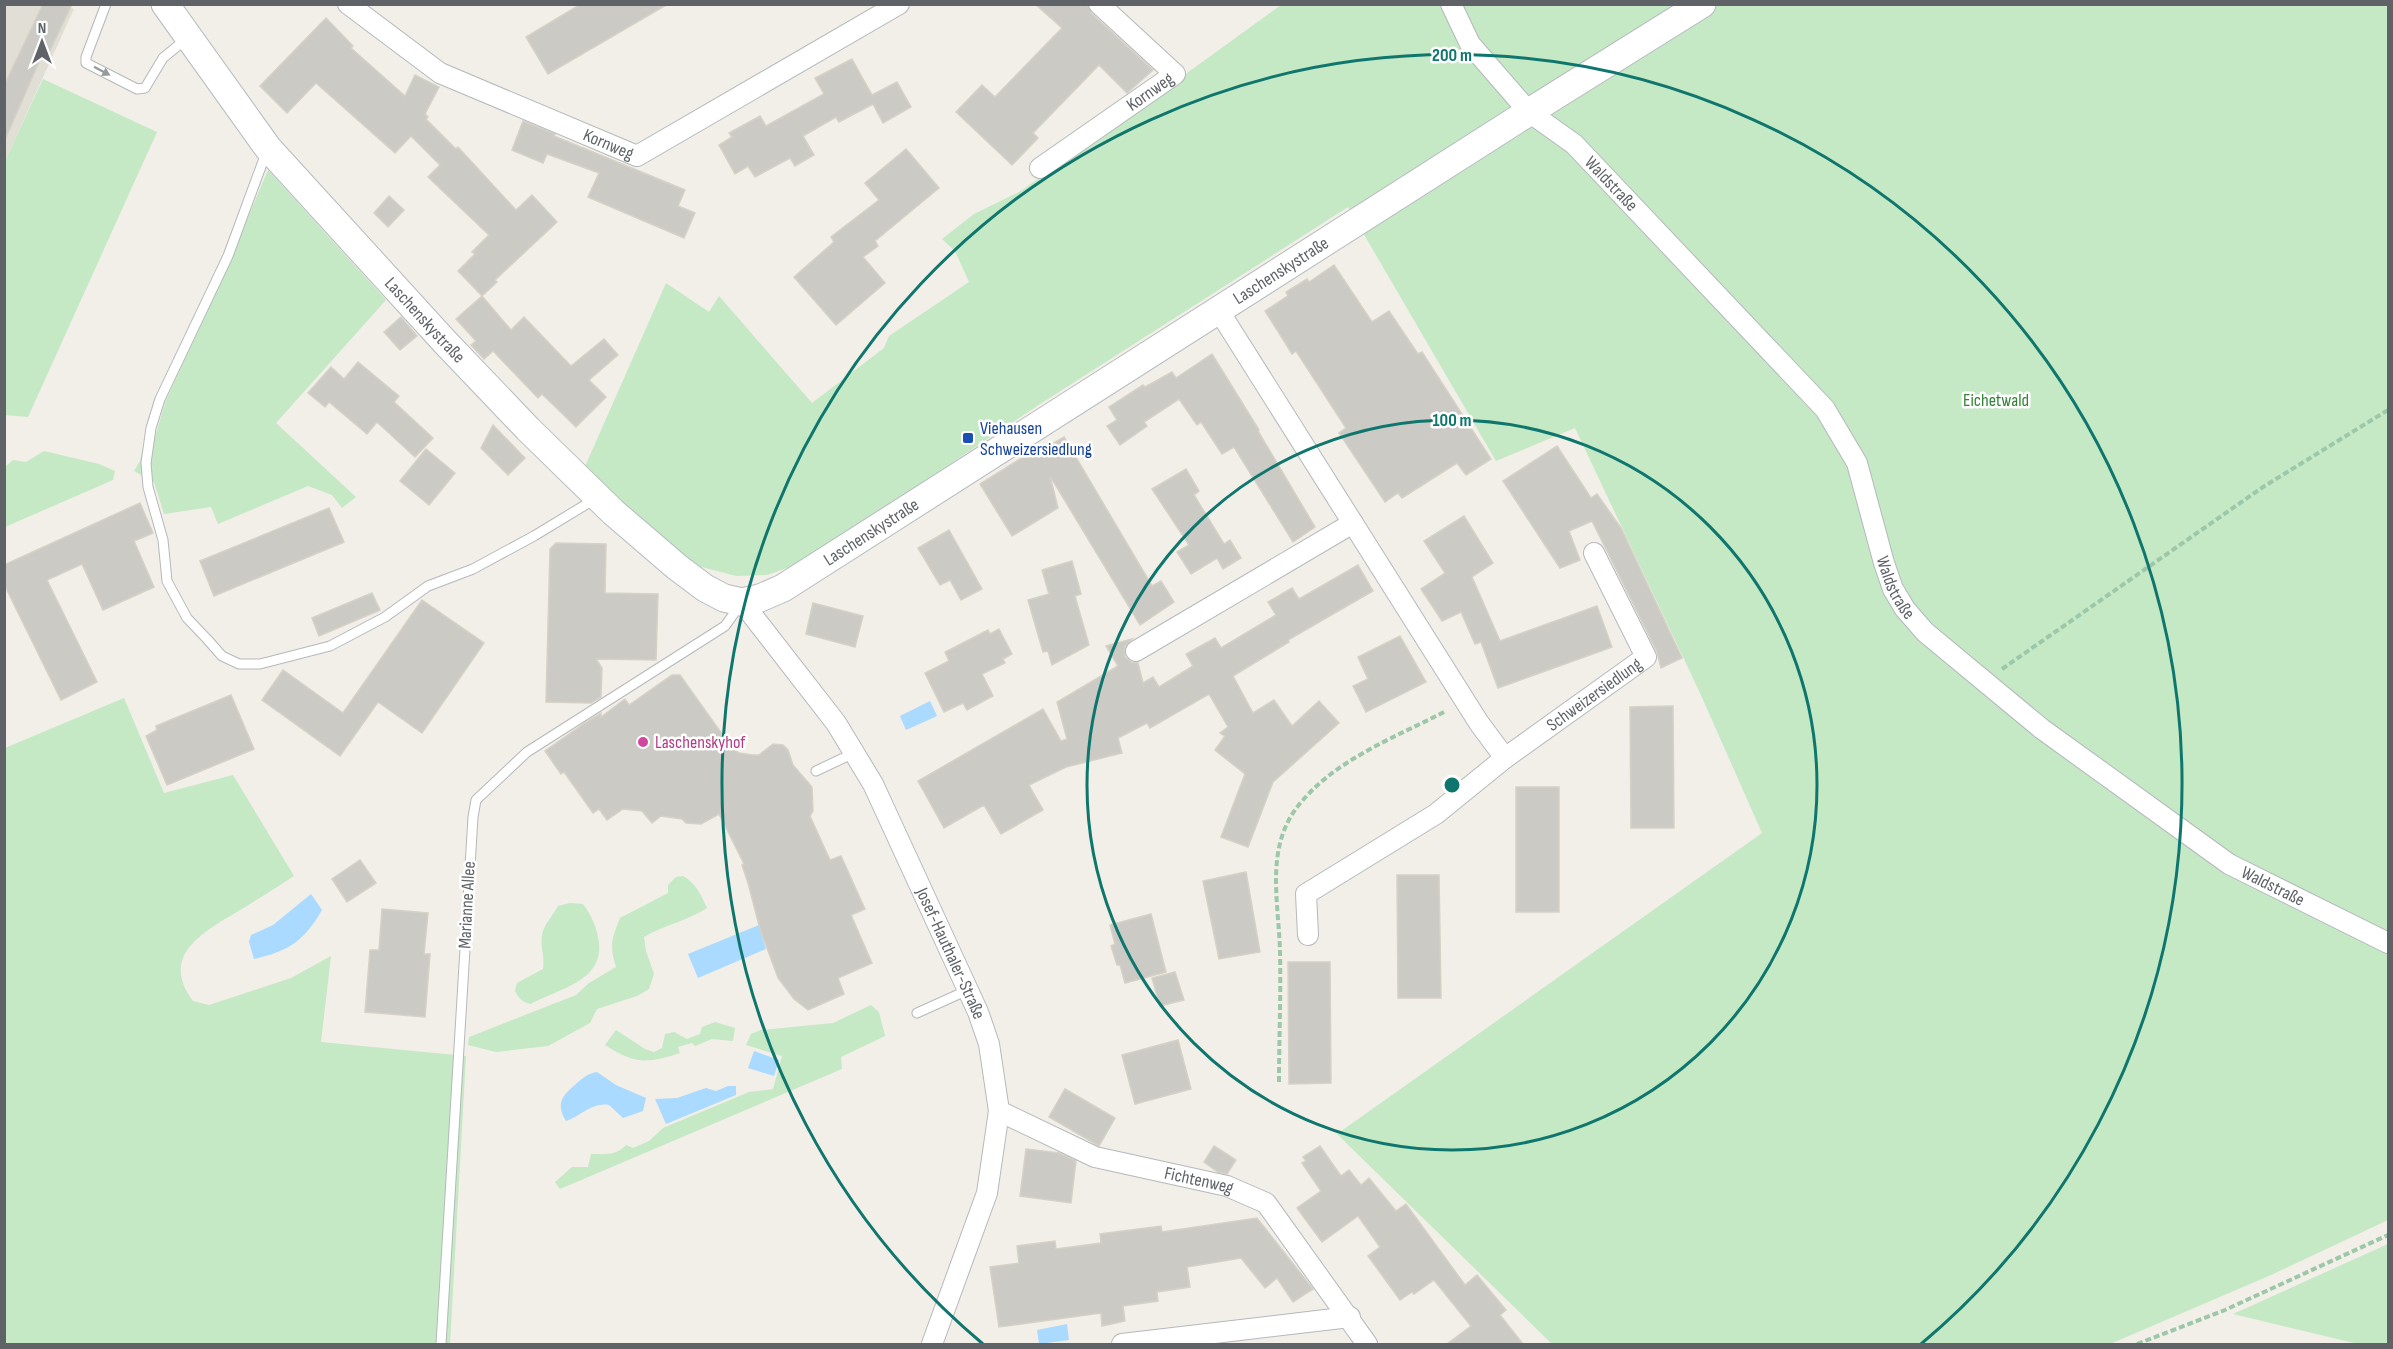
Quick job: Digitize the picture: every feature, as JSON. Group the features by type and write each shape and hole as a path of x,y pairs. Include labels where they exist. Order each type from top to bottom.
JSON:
{"street":[{"name":"Laschenskystraße","path":"165,4 268,148 444,341 528,429 598,497 677,567 705,588 724,598 742,602 760,598 783,588 1702,4"},
{"name":"Kornweg","path":"348,4 440,73 637,156 899,4"},
{"name":"Kornweg","path":"1040,168 1175,74 1099,4"},
{"name":"Waldstraße","path":"1451,4 1470,44 1529,112 1574,144 1825,409 1857,463 1893,589 1905,609 1925,632 2042,729 2229,864 2388,944"},
{"path":"1219,311 1479,723 1505,758"},
{"path":"1136,651 1353,523"},
{"name":"Schweizersiedlung","path":"1308,935 1306,894 1436,814 1505,758 1646,657 1594,553"},
{"name":"Josef-Hauthaler-Straße","path":"742,602 836,723 873,784 968,990 989,1044 999,1111 987,1193 932,1344"},
{"name":"Fichtenweg","path":"999,1111 1095,1157 1227,1186 1266,1203 1350,1317 1367,1344"},
{"path":"1122,1344 1350,1317"}],"lane":[{"path":"106,4 86,57 86,63 137,89 145,88 163,58 188,38"},
{"path":"268,148 228,256 160,399 151,428 146,462 147,487 163,540 167,580 187,618 222,656 239,664 260,664 330,646 385,617 428,586 481,565 598,497"},
{"name":"Marianne Allee","path":"441,1344 473,817 476,800 527,753 725,626 742,602"},
{"path":"816,771 854,753"},
{"path":"917,1013 968,990"}],"path":[{"path":"1984,681 2263,487 2388,410"},
{"path":"2137,1344 2225,1310 2388,1236"}],"shaded area":[{"path":"5,5 64,5 74,9 5,161"}],"green space":[{"name":"Eichetwald","path":"1281,5 2388,5 2388,1220 2271,1275 2110,1344 1552,1344 1337,1134 1762,833 1700,693 1575,428 1496,461 1348,207 1037,406 801,563 767,575 736,576 698,566 676,551 583,471 666,283 709,312 719,296 812,403 884,348 889,336 969,282 955,251 942,239 974,214 1019,192 1071,157"},
{"path":"43,79 157,132 28,417 5,415 5,161"},
{"path":"268,170 386,300 276,423 356,497 342,508 332,495 308,486 218,524 211,507 164,514 154,482 134,471 140,461 144,443 155,437 166,400 223,277"},
{"path":"44,451 99,464 115,471 113,480 5,527 5,467 13,460 26,462"},
{"path":"124,698 164,793 233,775 294,876 209,929 188,948 181,972 184,985 193,1001 209,1005 291,978 331,956 321,1042 466,1056 450,1344 5,1344 5,748"},
{"path":"683,876 695,886 707,908 644,937 654,974 649,989 637,996 597,1009 590,1023 548,1046 496,1052 468,1045 469,1037 576,995 589,983 616,967 612,942 620,918 668,893 668,885 676,877"},
{"path":"570,903 583,904 595,927 599,943 594,967 565,988 531,1004 525,1002 515,991 517,983 543,969 544,928 558,906"},
{"path":"871,1005 879,1012 885,1036 841,1057 842,1069 560,1189 555,1182 572,1167 588,1167 591,1154 614,1153 626,1145 633,1148 649,1141 663,1128 749,1092 773,1089 782,1056 746,1045 751,1034 761,1030 833,1023"},
{"path":"715,1022 735,1028 733,1041 712,1039 695,1046 692,1043 678,1047 680,1053 649,1060 633,1059 605,1045 616,1030 645,1049 654,1052 662,1048 665,1034 674,1032 687,1039 700,1034 702,1027"},
{"path":"2388,1244 2388,1344 2358,1344 2233,1314"}],"water":[{"path":"930,701 937,716 906,730 900,716"},
{"path":"311,894 322,910 309,930 286,948 254,959 249,942 251,935 273,925"},
{"path":"759,925 766,949 698,978 688,954"},
{"path":"754,1051 779,1060 774,1076 748,1068"},
{"path":"597,1072 616,1085 646,1098 643,1111 623,1118 609,1105 603,1105 592,1107 566,1121 561,1109 564,1096 584,1078"},
{"path":"728,1086 736,1086 736,1095 666,1124 655,1099 677,1098 706,1088 716,1091"},
{"path":"1067,1324 1069,1340 1039,1344 1037,1330"}],"building":[{"path":"43,4 72,4 47,57 42,55 4,142 4,86"},
{"path":"581,4 668,4 548,74 526,37"},
{"path":"1035,4 1087,4 1091,13 1153,70 1127,93 1099,65 1033,133 1038,138 1012,165 956,112 982,85 995,97 1062,28"},
{"path":"326,18 353,46 351,48 405,96 415,75 439,87 425,114 428,117 426,119 456,149 458,147 516,210 532,195 557,222 495,280 497,282 482,296 458,271 489,235 428,177 440,165 411,136 395,153 316,83 287,113 260,86"},
{"path":"852,59 872,95 897,82 911,107 883,123 873,104 839,122 836,117 803,136 814,155 795,166 790,158 755,177 748,166 735,174 719,145 732,137 729,133 760,116 766,126 824,94 815,78"},
{"path":"523,121 685,190 678,206 695,213 684,238 588,197 599,173 547,154 543,163 512,150"},
{"path":"906,149 939,188 875,241 878,246 863,257 885,283 836,325 794,277 834,242 831,237 879,200 865,183"},
{"path":"389,196 404,210 388,227 374,213"},
{"path":"1334,265 1372,322 1389,311 1418,354 1422,352 1491,459 1466,475 1457,463 1402,498 1398,493 1385,502 1339,433 1346,428 1296,351 1292,354 1265,311 1288,296 1286,292 1307,279 1309,282"},
{"path":"482,296 511,330 524,317 571,366 604,339 618,355 589,380 606,397 576,427 542,394 538,398 493,351 484,359 471,345 476,341 456,319"},
{"path":"401,317 417,336 400,350 384,332"},
{"path":"1212,354 1315,527 1293,542 1234,447 1222,454 1201,422 1197,425 1179,399 1144,422 1147,426 1120,445 1107,426 1117,420 1109,407 1143,385 1145,387 1172,372 1176,378"},
{"path":"358,362 399,396 394,402 433,438 415,457 377,422 367,434 329,402 325,407 308,393 331,367 344,379"},
{"path":"493,425 525,458 508,475 481,448"},
{"path":"1064,437 1152,586 1161,581 1174,602 1140,625 1050,476 1058,508 1012,536 980,484 1036,449 1038,452"},
{"path":"1557,446 1591,498 1597,494 1621,528 1682,658 1661,668 1657,652 1592,521 1569,531 1580,560 1560,568 1503,481"},
{"path":"426,449 455,473 429,505 400,481"},
{"path":"1186,469 1199,491 1194,495 1224,544 1230,540 1241,558 1223,569 1217,558 1191,574 1177,552 1189,545 1152,489"},
{"path":"140,503 153,533 134,541 154,587 103,610 82,564 47,580 97,682 61,700 4,584 4,565"},
{"path":"329,508 344,542 214,596 200,561"},
{"path":"1464,516 1493,563 1472,577 1500,641 1597,606 1612,647 1498,688 1481,642 1475,644 1461,612 1442,621 1421,589 1445,573 1424,541"},
{"path":"949,530 982,589 961,600 950,580 940,585 918,548"},
{"path":"556,543 606,544 605,593 658,594 656,660 596,659 602,668 601,697 591,703 546,702 550,549"},
{"path":"1072,561 1081,594 1075,596 1089,645 1052,665 1048,651 1043,652 1028,600 1049,594 1042,570"},
{"path":"1358,565 1373,591 1288,640 1289,642 1233,676 1253,713 1274,700 1292,726 1319,701 1339,723 1273,782 1248,847 1221,837 1245,774 1215,750 1225,736 1220,733 1228,727 1209,694 1150,728 1147,723 1118,738 1122,753 1066,767 1029,785 1043,810 1001,834 984,805 944,828 918,781 1043,709 1061,741 1067,739 1057,702 1118,666 1106,646 1132,639 1125,646 1125,657 1131,662 1138,663 1143,683 1153,677 1159,687 1193,666 1186,654 1215,638 1221,648 1276,615 1268,602 1292,588 1299,599"},
{"path":"372,593 380,610 319,636 312,618"},
{"path":"422,600 484,643 422,733 378,702 340,756 262,700 283,670 343,713"},
{"path":"813,603 863,616 855,647 806,634"},
{"path":"999,629 1012,654 1003,659 1005,663 982,674 993,696 967,710 963,703 944,712 925,673 949,661 945,652 988,630 990,634"},
{"path":"1400,636 1426,682 1366,712 1353,686 1368,679 1358,657"},
{"path":"672,675 680,675 732,748 739,753 759,755 773,744 783,745 788,750 793,765 812,787 813,811 810,816 830,860 841,856 865,909 851,915 872,963 838,978 844,994 808,1010 794,999 778,978 760,929 742,865 744,864 719,814 701,824 686,823 682,819 661,816 652,823 642,811 623,809 607,820 599,809 593,813 564,772 561,774 545,751 601,713 601,717 625,699 629,705"},
{"path":"231,695 254,749 167,785 146,736 157,730 156,726"},
{"path":"1673,706 1674,828 1631,828 1630,707"},
{"path":"1516,787 1559,787 1559,912 1516,912"},
{"path":"360,860 376,883 347,902 332,879"},
{"path":"1246,872 1260,952 1219,959 1203,881"},
{"path":"1397,875 1439,875 1441,998 1398,998"},
{"path":"382,909 428,913 424,954 430,954 425,1017 365,1012 370,950 379,950"},
{"path":"1151,914 1166,972 1125,983 1111,946 1115,944 1110,925"},
{"path":"1288,962 1330,962 1331,1083 1289,1084"},
{"path":"1175,972 1184,1000 1160,1006 1152,978"},
{"path":"1178,1040 1191,1089 1135,1104 1122,1055"},
{"path":"1065,1089 1115,1118 1099,1146 1049,1117"},
{"path":"1214,1146 1236,1160 1227,1174 1218,1172 1204,1162"},
{"path":"1320,1146 1341,1176 1349,1170 1361,1185 1369,1178 1396,1211 1406,1204 1465,1285 1477,1275 1506,1310 1500,1315 1523,1344 1447,1344 1471,1326 1434,1280 1414,1294 1412,1292 1400,1300 1368,1256 1380,1247 1358,1216 1322,1242 1297,1208 1321,1191 1302,1163 1306,1161 1303,1157"},
{"path":"1026,1149 1059,1153 1076,1161 1071,1203 1020,1196"},
{"path":"1257,1218 1313,1289 1293,1302 1277,1278 1265,1288 1241,1258 1187,1267 1190,1287 1157,1292 1158,1301 1123,1306 1125,1321 1102,1326 1101,1313 999,1327 990,1267 1019,1263 1017,1246 1055,1241 1056,1249 1101,1243 1100,1234 1161,1226 1162,1232"}],"place":[{"name":"Viehausen Schweizersiedlung","path":"968,438"},
{"name":"Laschenskyhof","path":"643,742"}]}
